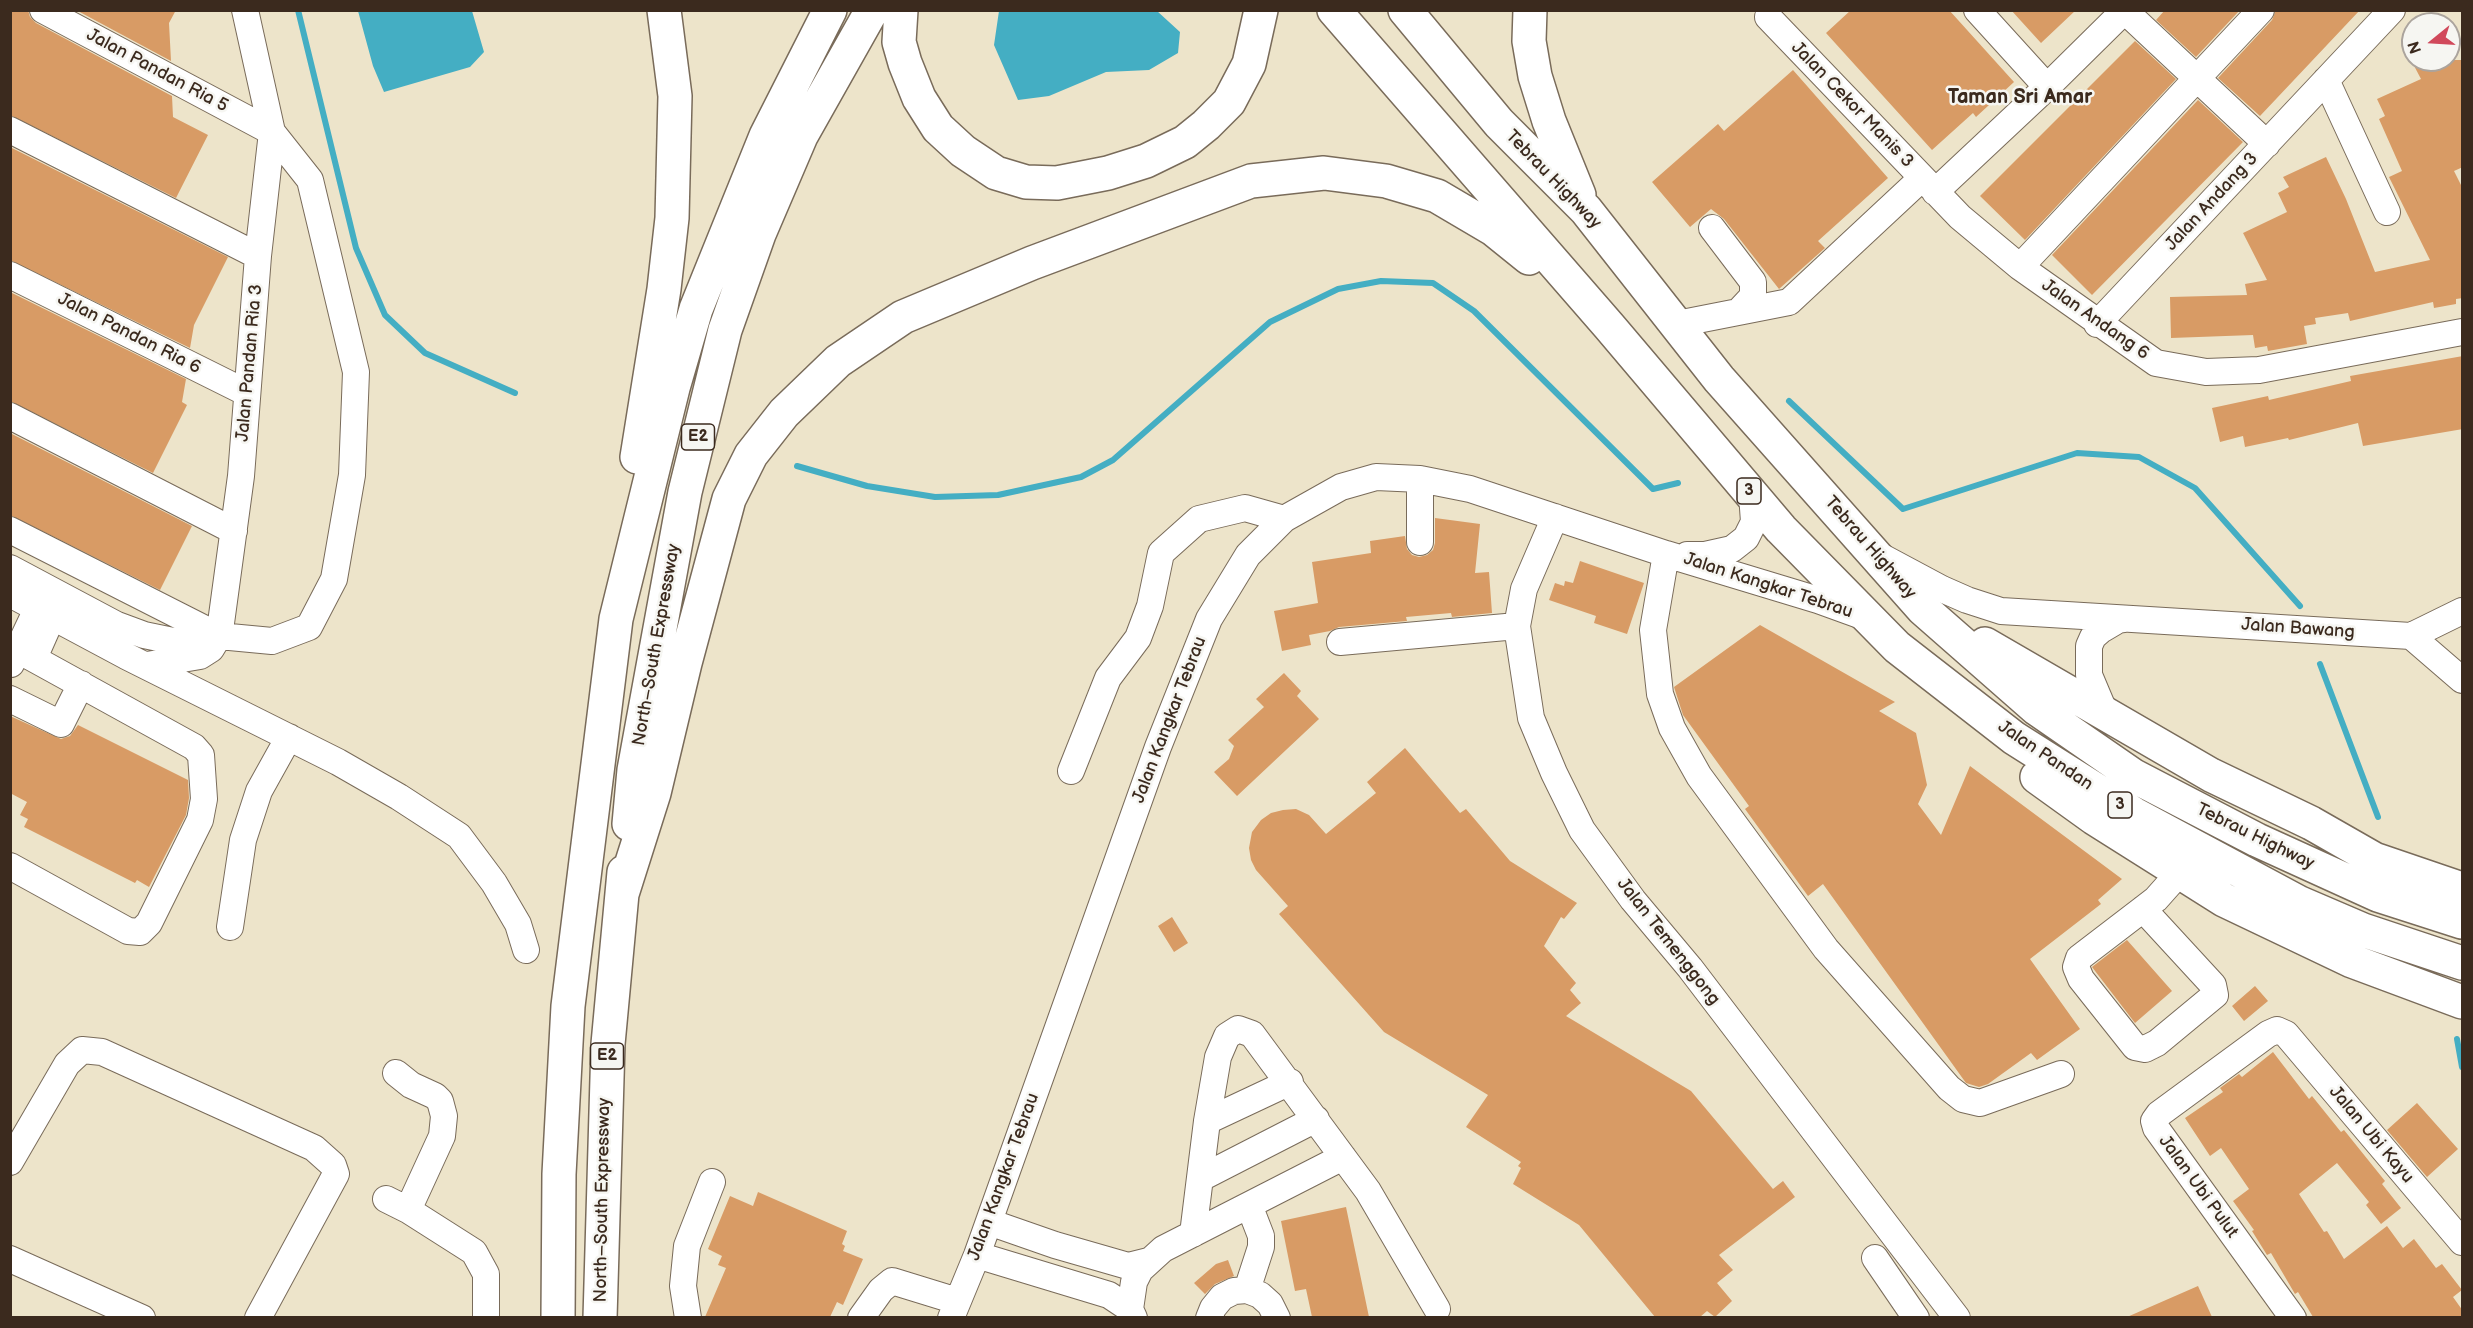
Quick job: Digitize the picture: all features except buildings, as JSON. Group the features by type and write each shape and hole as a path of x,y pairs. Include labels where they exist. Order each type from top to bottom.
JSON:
{"highway":[{"path":"616,619 646,394 664,289 672,218 675,96 664,10"},
{"name":"E2","path":"558,1317 560,1163 568,1006 616,619 673,388 696,309 766,136 830,10"},
{"name":"North–South Expressway","path":"600,1317 608,1044 634,770 685,492 724,330 759,234 801,136 872,10"},
{"path":"901,10 899,42 904,63 919,98 938,128 963,151 996,173 1026,182 1057,183 1108,173 1146,161 1185,142 1206,125 1229,102 1248,64 1261,10"},
{"name":"3","path":"1334,10 1610,326 1782,529 1897,647"},
{"name":"Tebrau Highway","path":"1405,10 1500,123 1586,210 1719,379 1876,553 1923,609 2037,709 2134,776 2257,840 2378,895 2463,922"},
{"path":"1530,10 1529,41 1538,84 1557,140 1586,210"},
{"path":"622,894 654,793 729,499 751,455 784,413 838,361 903,317 1032,263 1251,182 1323,173 1386,181 1437,196 1493,229 1610,326"},
{"path":"1923,609 2211,776 2310,823 2374,859 2463,889"},
{"path":"1897,647 1954,710 2020,764 2094,818 2224,900 2352,961 2463,1002"},
{"name":"Jalan Pandan","path":"1897,647 2014,738 2134,814 2300,903 2363,930 2463,963"},
{"path":"2310,823 2463,867"}],"street":[{"name":"Jalan Pandan Ria 5","path":"43,10 272,132"},
{"name":"Jalan Pandan Ria 3","path":"216,630 234,531 241,476 258,256 272,132 245,10"},
{"path":"1977,10 2047,87"},
{"path":"2020,267 2261,10"},
{"name":"Jalan Andang 3","path":"2097,324 2392,10"},
{"path":"1677,324 1789,302 2047,87 2125,11 2267,144"},
{"name":"Jalan Cekor Manis 3","path":"1768,17 1929,185"},
{"path":"2326,80 2387,212"},
{"path":"10,130 258,256"},
{"path":"10,530 216,630 272,641 309,627 334,579 352,474 356,372 310,180 272,132"},
{"name":"Jalan Andang 6","path":"1929,185 1960,217 2020,267 2097,324 2156,363 2206,372 2259,370 2463,332"},
{"path":"1712,228 1753,282 1753,296 1726,314"},
{"name":"Jalan Pandan Ria 6","path":"10,275 247,393"},
{"path":"10,416 234,531"},
{"name":"Jalan Kangkar Tebrau","path":"954,1309 989,1222 1158,747 1209,619 1248,555 1284,519 1341,488 1376,477 1420,479 1470,489 1871,619"},
{"path":"1420,479 1420,542"},
{"name":"Jalan Kangkar Tebrau","path":"1666,554 1705,555 1732,549 1746,538 1754,522 1752,494"},
{"path":"1071,771 1108,678 1138,638 1150,606 1161,553 1199,519 1245,508 1284,519"},
{"name":"Jalan Temenggong","path":"1555,517 1524,589 1517,626 1531,718 1554,773 1582,830 1957,1317"},
{"name":"Jalan Bawang","path":"1876,553 1942,589 1995,609 2411,636 2463,611"},
{"path":"1666,554 1653,630 1660,694 1672,728 1699,776 1826,949 1949,1088 1963,1099 1980,1103 2061,1074"},
{"path":"10,568 117,625 144,635 173,641 193,641 216,630"},
{"path":"11,594 369,779 459,836 494,883 518,924 526,950"},
{"path":"10,866 128,931 140,932 149,923 200,820 204,799 202,761 198,750 81,684 21,658 45,611"},
{"name":"Jalan Bawang","path":"2105,713 2091,685 2089,646 2093,637 2101,630 2118,620 2128,618"},
{"path":"1340,642 1517,626"},
{"path":"147,665 200,656 211,649 216,630"},
{"path":"2411,636 2463,680"},
{"path":"10,699 61,724 81,684"},
{"path":"230,927 243,840 259,791 289,737"},
{"path":"2143,909 2213,986 2215,995 2157,1043 2145,1048 2135,1047 2081,979 2076,967 2079,958 2156,899 2180,872"},
{"path":"1193,1234 1207,1121 1218,1057 1227,1036 1238,1029 1252,1034 1290,1082 1368,1191 1437,1309"},
{"name":"Jalan Ubi Kayu","path":"2277,1030 2286,1034 2463,1242"},
{"name":"Jalan Ubi Pulut","path":"2277,1030 2268,1034 2159,1114 2154,1121 2156,1128 2293,1317"},
{"path":"10,1162 67,1064 82,1050 102,1052 314,1148 333,1165 336,1174 258,1317"},
{"path":"396,1073 411,1085 435,1096 440,1101 444,1116 442,1136 397,1205 474,1252 486,1274 486,1317"},
{"path":"1207,1121 1290,1082"},
{"path":"1201,1178 1316,1119"},
{"path":"1132,1313 1134,1282 1140,1270 1163,1249 1343,1157"},
{"path":"688,1317 683,1286 687,1246 712,1182"},
{"path":"1247,1290 1261,1247 1261,1236 1249,1205"},
{"path":"989,1222 1128,1266 1148,1261"},
{"path":"1036,1273 1045,1241"},
{"path":"977,1255 1109,1296 1132,1313"},
{"path":"1875,1258 1916,1317"},
{"path":"10,1259 142,1317"},
{"path":"861,1317 881,1290 892,1281 954,1309"},
{"path":"1209,1317 1222,1297 1234,1291 1247,1290 1260,1295 1270,1304 1277,1317"}],"water":[{"path":"358,11 472,11 484,52 470,67 384,92 373,66"},
{"path":"999,11 1157,11 1180,32 1178,53 1149,70 1106,72 1049,96 1018,100 994,45"}],"waterway":[{"path":"298,10 356,248 385,315 425,353 515,393"},
{"path":"797,466 867,486 935,497 998,495 1081,477 1113,460 1270,322 1338,289 1381,281 1433,283 1474,311 1653,489 1678,483"},
{"path":"1789,401 1903,509 2077,453 2139,457 2195,488 2300,606"},
{"path":"2320,664 2378,817"},
{"path":"2457,1039 2462,1067"}],"district":[{"name":"Taman Sri Amar","path":"2020,98"}]}
